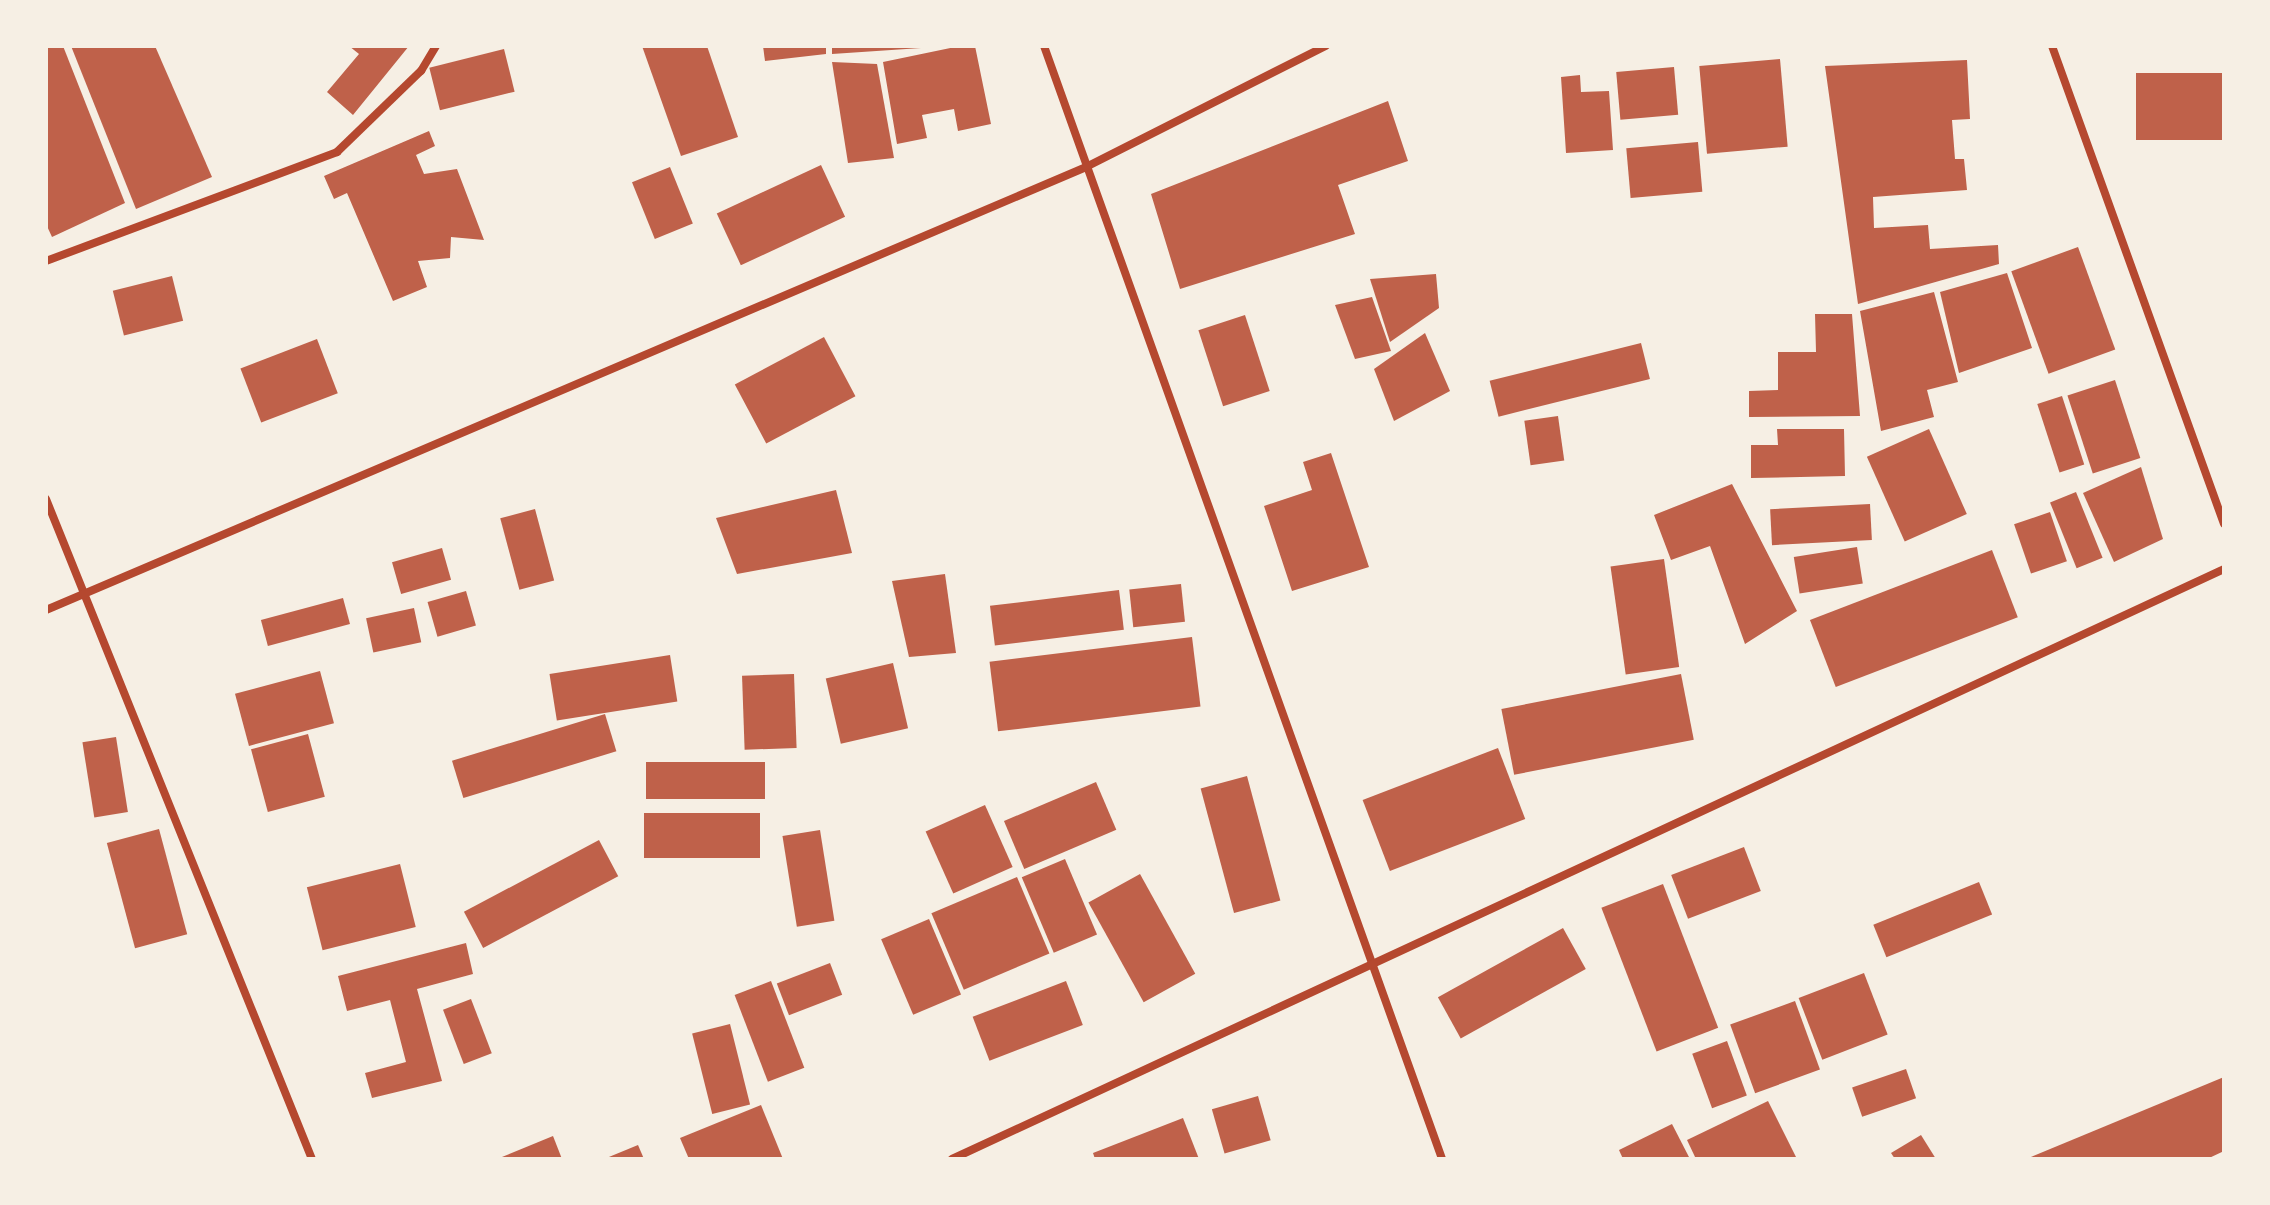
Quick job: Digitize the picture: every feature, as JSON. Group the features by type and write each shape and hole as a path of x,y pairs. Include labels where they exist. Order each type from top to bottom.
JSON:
{"street":[{"path":"46,261 337,152 421,71 436,46"},
{"path":"1044,46 1442,1159"},
{"path":"46,610 1086,167 1326,46"},
{"path":"2052,46 2224,524"},
{"path":"46,499 312,1159"},
{"path":"952,1159 2224,569"}],"building":[{"path":"46,46 63,46 125,203 52,237 46,224"},
{"path":"71,46 155,46 212,177 136,209"},
{"path":"349,46 409,46 353,115 327,92 359,54"},
{"path":"642,46 707,46 738,137 681,156"},
{"path":"763,46 826,46 826,54 765,61"},
{"path":"832,46 921,46 921,48 832,54"},
{"path":"960,46 975,46 991,124 958,131 954,109 922,115 927,138 897,144 883,62"},
{"path":"504,49 515,92 440,110 429,68"},
{"path":"1780,59 1788,147 1707,154 1699,66"},
{"path":"1967,60 1970,119 1952,120 1955,159 1964,159 1967,190 1873,197 1874,228 1928,225 1930,249 1998,245 1999,264 1858,304 1825,66"},
{"path":"832,62 877,64 894,158 848,163"},
{"path":"1674,67 1678,115 1620,120 1616,72"},
{"path":"2136,73 2224,73 2224,140 2136,140"},
{"path":"1580,75 1581,92 1609,91 1613,150 1566,153 1561,77"},
{"path":"1388,101 1408,161 1338,185 1355,234 1180,289 1151,194"},
{"path":"429,131 435,146 416,155 424,174 457,169 484,240 451,237 450,258 418,261 427,287 393,301 347,193 334,199 324,176"},
{"path":"1698,142 1702,192 1631,198 1626,148"},
{"path":"821,165 845,217 741,265 717,214"},
{"path":"670,167 693,224 655,239 632,182"},
{"path":"2078,247 2115,349 2049,374 2011,271"},
{"path":"2007,273 2032,348 1959,373 1940,292"},
{"path":"1436,274 1439,308 1390,342 1370,279"},
{"path":"172,276 183,321 124,335 113,291"},
{"path":"1934,292 1958,382 1927,390 1934,417 1881,431 1860,311"},
{"path":"1372,297 1391,351 1355,359 1335,305"},
{"path":"1815,314 1852,314 1860,416 1749,417 1749,391 1778,390 1778,352 1816,352"},
{"path":"1245,315 1270,391 1223,406 1198,330"},
{"path":"1425,333 1450,391 1394,421 1374,369"},
{"path":"824,337 855,396 766,444 735,384"},
{"path":"317,339 338,393 261,423 240,368"},
{"path":"1641,343 1650,379 1499,417 1490,381"},
{"path":"2115,380 2140,458 2093,473 2067,395"},
{"path":"2062,396 2084,464 2060,473 2037,404"},
{"path":"1558,416 1564,461 1531,465 1524,421"},
{"path":"1777,429 1844,429 1845,476 1751,478 1751,445 1778,445"},
{"path":"1929,429 1967,514 1905,542 1867,457"},
{"path":"1331,453 1369,567 1292,591 1264,506 1312,490 1303,462"},
{"path":"2141,467 2163,539 2114,562 2083,493"},
{"path":"1732,484 1797,611 1745,644 1710,546 1671,560 1654,515"},
{"path":"836,490 852,553 737,574 716,518"},
{"path":"2076,492 2103,558 2077,568 2050,502"},
{"path":"1870,504 1872,540 1772,545 1770,509"},
{"path":"535,509 554,580 519,590 500,518"},
{"path":"2050,512 2067,561 2031,574 2014,524"},
{"path":"1857,547 1863,584 1800,594 1794,557"},
{"path":"442,548 451,580 401,594 392,562"},
{"path":"1992,550 2018,617 1836,687 1810,620"},
{"path":"1664,559 1679,667 1626,674 1611,567"},
{"path":"945,574 956,653 909,657 892,581"},
{"path":"1181,584 1185,622 1133,627 1129,589"},
{"path":"1119,590 1124,630 995,646 990,606"},
{"path":"466,591 476,626 437,637 428,602"},
{"path":"343,598 350,624 268,646 261,620"},
{"path":"414,608 421,642 373,652 366,618"},
{"path":"1192,637 1201,706 998,731 990,662"},
{"path":"670,655 677,701 557,721 550,674"},
{"path":"893,663 908,728 841,744 826,679"},
{"path":"320,671 334,723 249,746 235,694"},
{"path":"794,674 797,748 745,750 742,676"},
{"path":"1681,674 1694,740 1514,775 1501,709"},
{"path":"605,714 616,751 463,798 452,761"},
{"path":"308,734 325,797 268,812 251,749"},
{"path":"116,737 128,812 94,817 82,742"},
{"path":"1498,748 1525,819 1390,871 1363,800"},
{"path":"646,762 765,762 765,799 646,799"},
{"path":"1247,776 1280,901 1234,913 1201,788"},
{"path":"1096,782 1116,830 1024,869 1004,821"},
{"path":"985,805 1013,867 953,894 926,831"},
{"path":"644,813 760,813 760,858 644,858"},
{"path":"159,829 187,934 135,948 107,843"},
{"path":"820,830 834,921 797,927 782,836"},
{"path":"599,840 618,876 483,948 464,912"},
{"path":"1744,847 1761,891 1688,919 1671,875"},
{"path":"1065,859 1097,934 1054,953 1022,877"},
{"path":"400,864 416,927 323,950 307,887"},
{"path":"1140,874 1195,974 1144,1002 1088,903"},
{"path":"1017,877 1049,953 964,990 931,913"},
{"path":"1979,882 1992,914 1886,957 1873,925"},
{"path":"1663,884 1718,1028 1657,1051 1601,908"},
{"path":"929,919 961,994 913,1015 881,939"},
{"path":"1563,928 1586,969 1461,1038 1438,997"},
{"path":"466,943 473,974 417,989 442,1081 372,1098 365,1073 406,1062 390,1000 347,1011 338,976"},
{"path":"830,963 842,995 789,1015 777,983"},
{"path":"1864,973 1888,1035 1822,1060 1799,998"},
{"path":"771,981 804,1068 768,1082 735,995"},
{"path":"1066,981 1083,1025 989,1061 973,1017"},
{"path":"471,999 492,1053 464,1064 443,1010"},
{"path":"1795,1001 1820,1070 1755,1093 1730,1025"},
{"path":"730,1024 750,1105 712,1114 692,1033"},
{"path":"1727,1041 1747,1096 1712,1108 1692,1054"},
{"path":"1906,1069 1916,1098 1862,1117 1852,1088"},
{"path":"2224,1077 2224,1151 2207,1159 2026,1159"},
{"path":"1258,1096 1271,1140 1225,1153 1212,1109"},
{"path":"1768,1101 1797,1159 1696,1159 1687,1140"},
{"path":"761,1105 783,1159 689,1159 680,1138"},
{"path":"1183,1118 1199,1159 1095,1159 1093,1153"},
{"path":"1672,1124 1690,1159 1623,1159 1619,1150"},
{"path":"1921,1135 1936,1159 1895,1159 1891,1153"},
{"path":"553,1136 562,1159 497,1159"},
{"path":"638,1145 644,1159 604,1159"}]}
